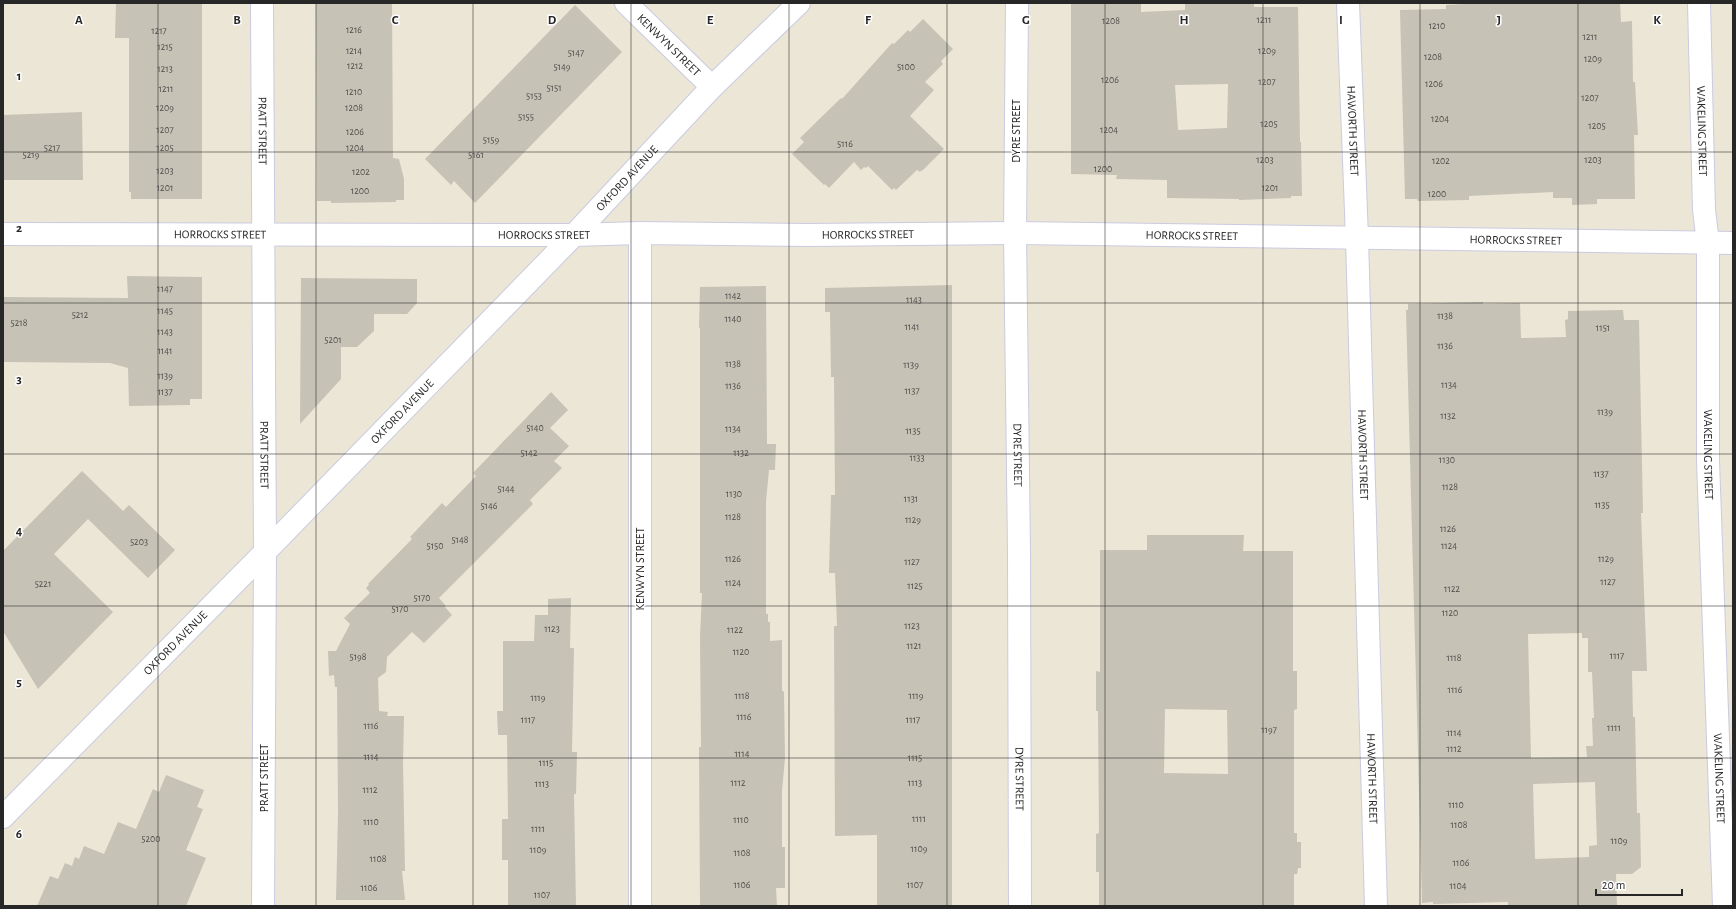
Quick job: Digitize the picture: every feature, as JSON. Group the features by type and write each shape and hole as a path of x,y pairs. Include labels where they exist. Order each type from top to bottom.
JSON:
{"street":[{"name":"PRATT STREET","path":"262,3 265,552 263,906"},
{"name":"KENWYN STREET","path":"626,3 712,87"},
{"name":"OXFORD AVENUE","path":"3,817 265,552 574,235 712,87 799,3"},
{"name":"DYRE STREET","path":"1017,3 1015,234 1019,552 1020,906"},
{"name":"HAWORTH STREET","path":"1348,3 1357,238 1376,906"},
{"name":"WAKELING STREET","path":"1699,3 1704,210 1708,243 1708,461 1724,906"},
{"name":"KENWYN STREET","path":"640,233 640,906"},
{"name":"HORROCKS STREET","path":"3,234 1015,234 1733,243"}],"building":[{"path":"116,3 202,3 202,199 131,199 131,192 129,192 129,38 115,38"},
{"path":"316,3 392,3 393,158 399,159 404,179 404,200 396,200 396,202 331,203 331,201 317,201"},
{"path":"1071,3 1141,3 1141,12 1185,10 1185,3 1254,3 1254,7 1298,7 1302,196 1291,196 1291,198 1239,200 1167,198 1167,180 1116,179 1117,175 1071,174","holes":["1228,84 1227,128 1178,130 1175,85"]},
{"path":"1485,3 1620,3 1621,22 1632,21 1633,82 1635,82 1638,135 1634,135 1635,199 1597,199 1597,204 1572,205 1572,198 1553,198 1553,192 1469,196 1469,200 1418,201 1417,199 1405,199 1400,10 1446,9 1446,5"},
{"path":"575,5 622,52 475,203 454,181 451,185 425,159"},
{"path":"923,19 953,49 941,61 943,64 925,82 934,90 910,116 944,149 922,171 920,172 917,170 896,190 894,188 892,190 868,166 861,170 854,162 829,188 792,154 804,142 800,138 841,98 842,99 892,43 894,44 908,30 910,32"},
{"path":"82,112 83,180 3,180 3,115"},
{"path":"127,276 202,277 202,399 190,399 190,405 129,406 128,368 110,363 3,362 3,297 128,298"},
{"path":"301,278 417,279 417,303 407,314 374,314 374,331 357,347 341,347 341,379 300,424"},
{"path":"952,285 952,906 877,906 877,835 835,836 834,626 837,626 835,573 829,573 831,495 835,495 834,377 831,377 830,312 825,312 825,288"},
{"path":"766,286 767,444 776,444 775,470 769,470 766,501 766,614 768,614 768,622 770,622 770,641 782,640 782,690 784,692 785,758 782,791 782,847 785,847 785,888 776,888 777,906 700,906 699,747 701,747 700,637 702,593 700,593 700,287"},
{"path":"1483,302 1483,304 1520,303 1521,338 1566,337 1565,320 1568,319 1568,311 1623,310 1624,320 1639,320 1643,513 1641,513 1647,671 1632,671 1633,717 1635,717 1637,813 1640,813 1641,867 1632,874 1616,874 1617,906 1508,906 1508,902 1422,903 1406,310 1408,310 1408,304","holes":["1582,633 1582,638 1588,638 1588,672 1592,672 1594,718 1592,718 1593,746 1586,746 1587,757 1531,758 1528,634","1595,782 1597,845 1589,846 1589,857 1535,859 1533,784"]},
{"path":"551,392 568,410 550,428 569,446 554,461 562,468 530,500 533,504 439,598 452,615 424,643 412,632 387,657 386,672 378,678 379,711 388,712 387,716 404,716 403,763 405,871 402,871 405,900 336,900 338,813 337,687 335,687 334,675 329,676 328,651 336,651 350,624 344,618 370,593 366,588 369,585 368,584 412,539 410,537 442,503 446,507 476,476 473,473"},
{"path":"82,471 123,511 129,505 175,550 148,578 88,519 54,554 113,612 38,689 3,631 3,551"},
{"path":"1147,535 1244,535 1243,551 1293,551 1293,671 1297,671 1297,709 1294,710 1294,833 1297,833 1297,842 1301,842 1301,868 1298,868 1297,874 1294,874 1294,906 1099,906 1099,872 1096,872 1096,834 1099,833 1098,711 1096,711 1096,671 1100,672 1100,550 1147,550","holes":["1165,709 1227,710 1228,774 1164,773"]},
{"path":"571,598 570,648 574,648 572,752 577,752 576,794 574,794 576,906 508,906 508,860 502,860 502,819 508,819 507,735 498,735 497,711 503,711 503,641 534,641 535,615 548,615 548,599"},
{"path":"166,775 204,790 197,807 203,809 186,850 206,858 186,906 37,906 50,876 58,879 65,863 72,866 75,857 79,859 84,846 104,854 118,822 136,829 153,789 159,792"}]}
